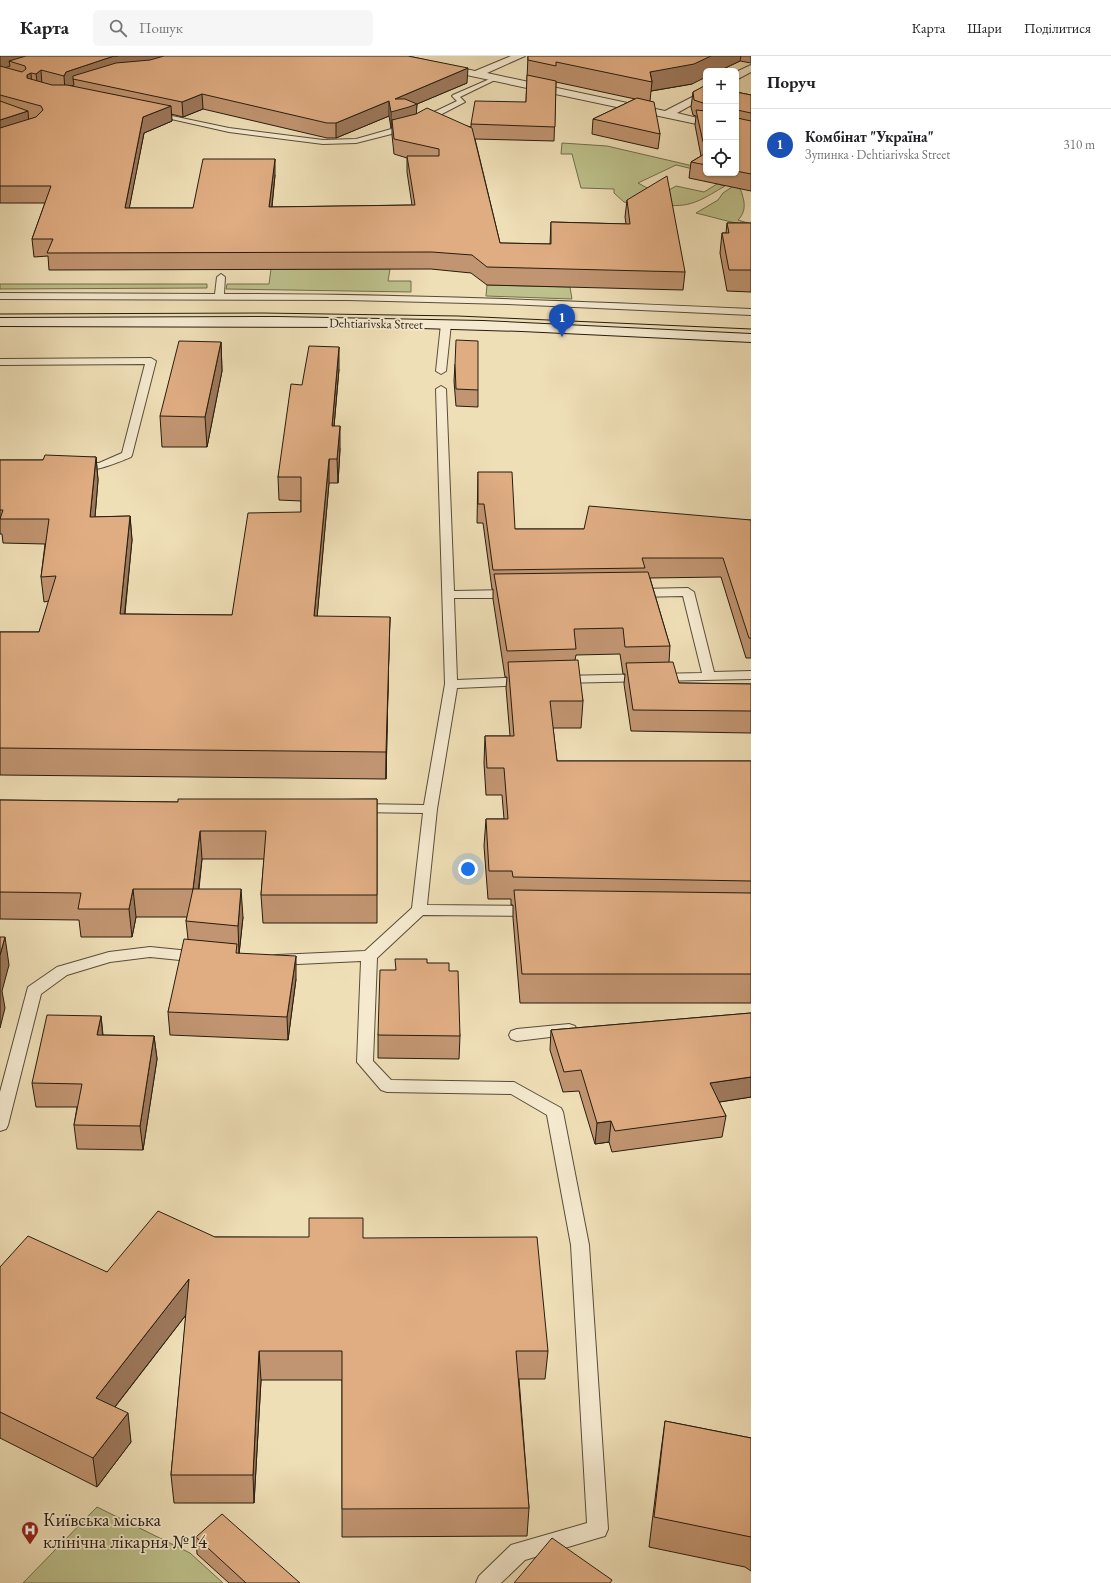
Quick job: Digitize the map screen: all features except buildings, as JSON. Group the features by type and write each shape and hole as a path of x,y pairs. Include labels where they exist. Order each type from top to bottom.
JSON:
{"street":[{"path":"391,56 703,122"},
{"path":"476,74 520,56"},
{"path":"739,75 751,68"},
{"path":"666,115 703,95"},
{"name":"Dehtiarivska Street","path":"0,322 286,321 446,324 751,338"}],"lane":[{"path":"146,112 230,130 323,142 356,140 412,126 461,102 455,96 494,79"},
{"path":"219,296 221,277"},
{"path":"0,296 219,296 430,299 751,312"},
{"path":"441,371 446,324"},
{"path":"0,362 150,361 127,455 100,466 69,466"},
{"path":"258,960 369,956 419,910 430,809 451,684 441,389"},
{"path":"626,593 688,592 709,676"},
{"path":"447,595 524,594"},
{"path":"451,684 751,675"},
{"path":"342,808 430,809"},
{"path":"419,910 546,912"},
{"path":"0,1125 34,991 62,970 109,957 150,952 212,958"},
{"path":"369,956 365,1062 387,1086 514,1088 555,1112 580,1245 598,1529 518,1552 487,1583"},
{"path":"517,1035 588,1029"}],"green space":[{"path":"562,143 607,146 703,168 703,171 676,165 638,183 651,190 633,204 624,202 614,193 614,189 581,188 572,154 561,154"},
{"path":"738,183 744,202 744,207 738,220 751,224 751,227 696,213 718,200 723,193"},
{"path":"717,184 725,186 698,201 684,205 667,205 669,190 676,186 704,192"},
{"path":"271,269 390,269 388,281 411,281 411,292 226,289 227,284 269,284"},
{"path":"0,284 207,284 207,288 0,289"},
{"path":"487,285 570,287 572,299 486,296"},
{"path":"97,1507 190,1553 223,1583 23,1583"}],"tram line":[{"path":"0,314 263,313 458,316 751,329"}],"place":[{"name":"Комбінат \"Україна\"","path":"562,337"},
{"name":"Київська міська клінічна лікарня №14","path":"30,1545"}]}
